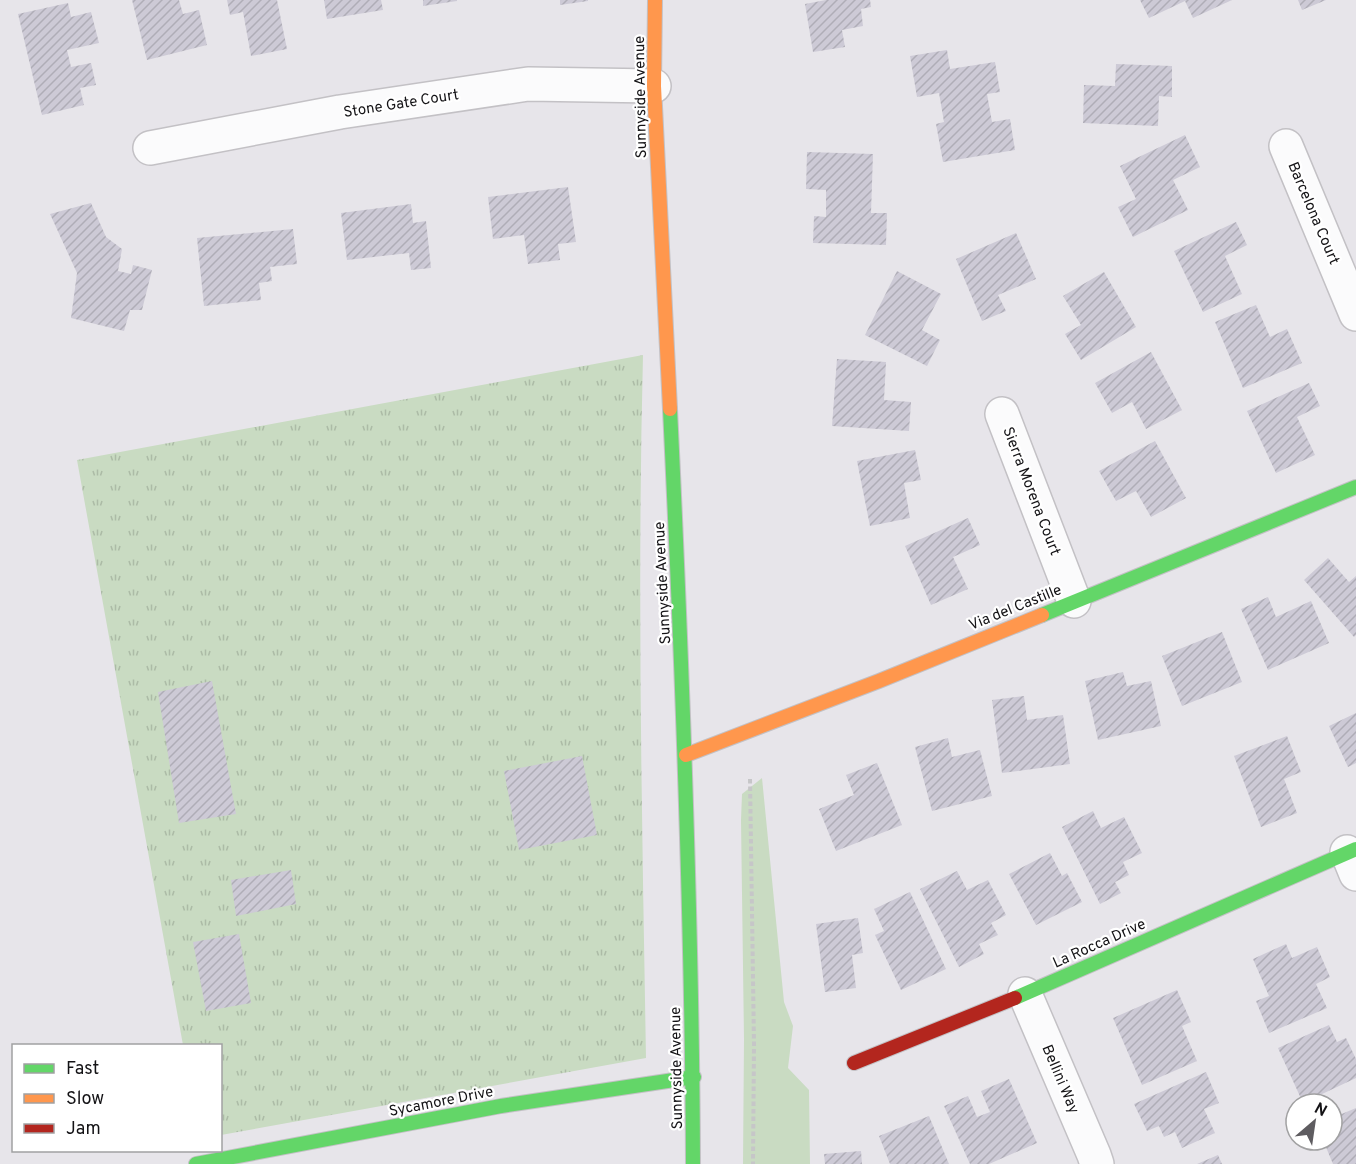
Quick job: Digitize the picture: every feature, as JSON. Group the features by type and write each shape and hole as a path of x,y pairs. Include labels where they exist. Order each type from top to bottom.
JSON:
{"street":[{"name":"Sunnyside Avenue","path":"655,0 654,87 686,755 694,1077 693,1164"},
{"name":"Stone Gate Court","path":"150,148 340,112 528,84 654,87"},
{"name":"Barcelona Court","path":"1286,146 1356,314"},
{"name":"Sierra Morena Court","path":"1002,414 1074,601"},
{"name":"Via del Castille","path":"686,755 879,681 1356,487"},
{"name":"La Rocca Drive","path":"854,1063 1353,858"},
{"name":"Bellini Way","path":"1025,994 1097,1164"},
{"name":"Sycamore Drive","path":"196,1164 501,1106 694,1077"}],"path":[{"path":"750,779 754,1046 753,1164"}],"green space":[{"path":"643,355 640,619 646,1058 222,1135 222,1044 183,1044 77,460"},
{"path":"762,778 784,1002 793,1026 788,1068 809,1090 810,1164 743,1164 742,794"}],"building":[{"path":"132,0 179,0 183,14 199,10 207,45 147,60"},
{"path":"227,0 277,0 287,49 251,56 243,12 230,15"},
{"path":"324,0 381,0 383,10 327,19"},
{"path":"423,0 457,0 457,1 423,6"},
{"path":"560,0 588,0 588,1 560,5"},
{"path":"826,0 870,0 871,7 861,9 863,26 842,30 845,47 813,52 805,4"},
{"path":"1140,0 1232,0 1193,18 1185,1 1149,18"},
{"path":"1298,0 1326,0 1302,10"},
{"path":"68,3 71,17 91,12 99,43 67,50 71,67 91,63 96,85 80,88 84,105 42,115 18,14"},
{"path":"947,50 950,69 995,62 1000,92 987,94 992,122 1010,119 1015,150 943,162 936,124 944,122 939,93 917,97 910,56"},
{"path":"1116,64 1172,66 1172,97 1159,96 1158,126 1083,123 1084,85 1115,86"},
{"path":"1185,135 1200,167 1173,180 1188,210 1133,237 1118,207 1136,199 1120,166"},
{"path":"807,152 873,154 871,213 887,213 886,245 813,243 814,216 826,217 826,190 806,189"},
{"path":"568,187 576,242 558,244 560,260 528,264 524,235 493,239 488,197"},
{"path":"91,203 106,237 122,249 118,271 131,274 133,265 152,270 142,310 130,310 124,331 71,318 77,273 50,214"},
{"path":"411,204 413,223 426,221 431,268 411,270 409,253 347,260 341,213"},
{"path":"1236,222 1247,245 1225,256 1242,294 1203,312 1174,251"},
{"path":"293,229 297,264 270,267 272,281 259,283 261,300 204,306 197,238"},
{"path":"1016,233 1036,279 998,295 1006,311 982,321 956,259"},
{"path":"897,271 941,294 922,330 940,340 927,366 865,335"},
{"path":"1104,272 1136,327 1081,360 1065,334 1081,325 1063,296"},
{"path":"1256,305 1270,337 1287,329 1302,363 1243,388 1215,322"},
{"path":"1151,352 1182,410 1146,429 1132,402 1112,413 1095,383"},
{"path":"837,359 886,362 884,400 911,402 909,431 832,426"},
{"path":"1309,383 1320,406 1297,417 1315,455 1276,473 1247,411"},
{"path":"1155,441 1186,498 1151,517 1136,491 1116,501 1099,471"},
{"path":"915,450 921,480 904,483 910,518 870,526 857,461"},
{"path":"968,518 980,545 953,557 968,589 931,605 905,546"},
{"path":"1328,558 1349,582 1356,576 1356,635 1354,637 1304,580"},
{"path":"1268,597 1276,617 1311,601 1329,643 1268,670 1241,609"},
{"path":"1222,632 1242,682 1182,706 1162,656"},
{"path":"1123,672 1127,686 1151,681 1161,726 1098,740 1085,681"},
{"path":"212,681 236,814 179,823 158,692"},
{"path":"1024,696 1027,720 1063,715 1070,764 1002,773 992,700"},
{"path":"1356,713 1356,763 1348,767 1329,726"},
{"path":"1287,736 1301,772 1284,779 1297,813 1261,827 1234,756"},
{"path":"948,738 952,757 980,750 992,796 932,811 915,747"},
{"path":"582,756 597,835 519,850 504,771"},
{"path":"877,763 902,825 836,851 819,809 854,795 846,775"},
{"path":"1093,811 1101,828 1124,817 1142,853 1123,862 1129,875 1115,882 1121,893 1100,904 1062,827"},
{"path":"1050,853 1062,876 1067,873 1082,902 1036,925 1009,874"},
{"path":"291,870 296,904 236,916 231,880"},
{"path":"957,871 967,890 988,880 1006,915 991,923 998,935 979,944 984,954 959,967 920,889"},
{"path":"910,892 946,969 901,990 875,935 884,931 874,909"},
{"path":"858,918 863,953 852,955 856,988 825,992 816,924"},
{"path":"239,934 251,1003 206,1011 193,942"},
{"path":"1286,944 1292,958 1317,947 1330,977 1316,984 1327,1008 1269,1033 1256,1001 1269,996 1253,959"},
{"path":"1177,990 1191,1022 1182,1026 1197,1061 1142,1085 1113,1018"},
{"path":"1329,1025 1337,1042 1346,1038 1356,1059 1356,1078 1326,1092 1298,1092 1278,1048"},
{"path":"1206,1072 1219,1103 1204,1109 1215,1133 1182,1148 1175,1132 1164,1137 1159,1126 1147,1131 1134,1104"},
{"path":"1009,1079 1037,1143 989,1164 970,1164 944,1106 968,1096 977,1117 990,1112 981,1091"},
{"path":"1356,1108 1356,1164 1333,1164 1328,1152 1344,1152 1344,1113"},
{"path":"929,1116 949,1164 890,1164 879,1136"},
{"path":"861,1151 862,1164 825,1164 824,1154"},
{"path":"1218,1155 1222,1164 1197,1164"}],"traffic: fast":[{"path":"670,409 686,786 693,1164"},
{"path":"1042,615 1356,487"},
{"path":"1015,998 1356,849"},
{"path":"196,1164 501,1106 694,1077"}],"traffic: slow":[{"path":"655,0 654,86 670,409"},
{"path":"686,755 1042,615"}],"traffic: jam":[{"path":"854,1063 1015,998"}]}
